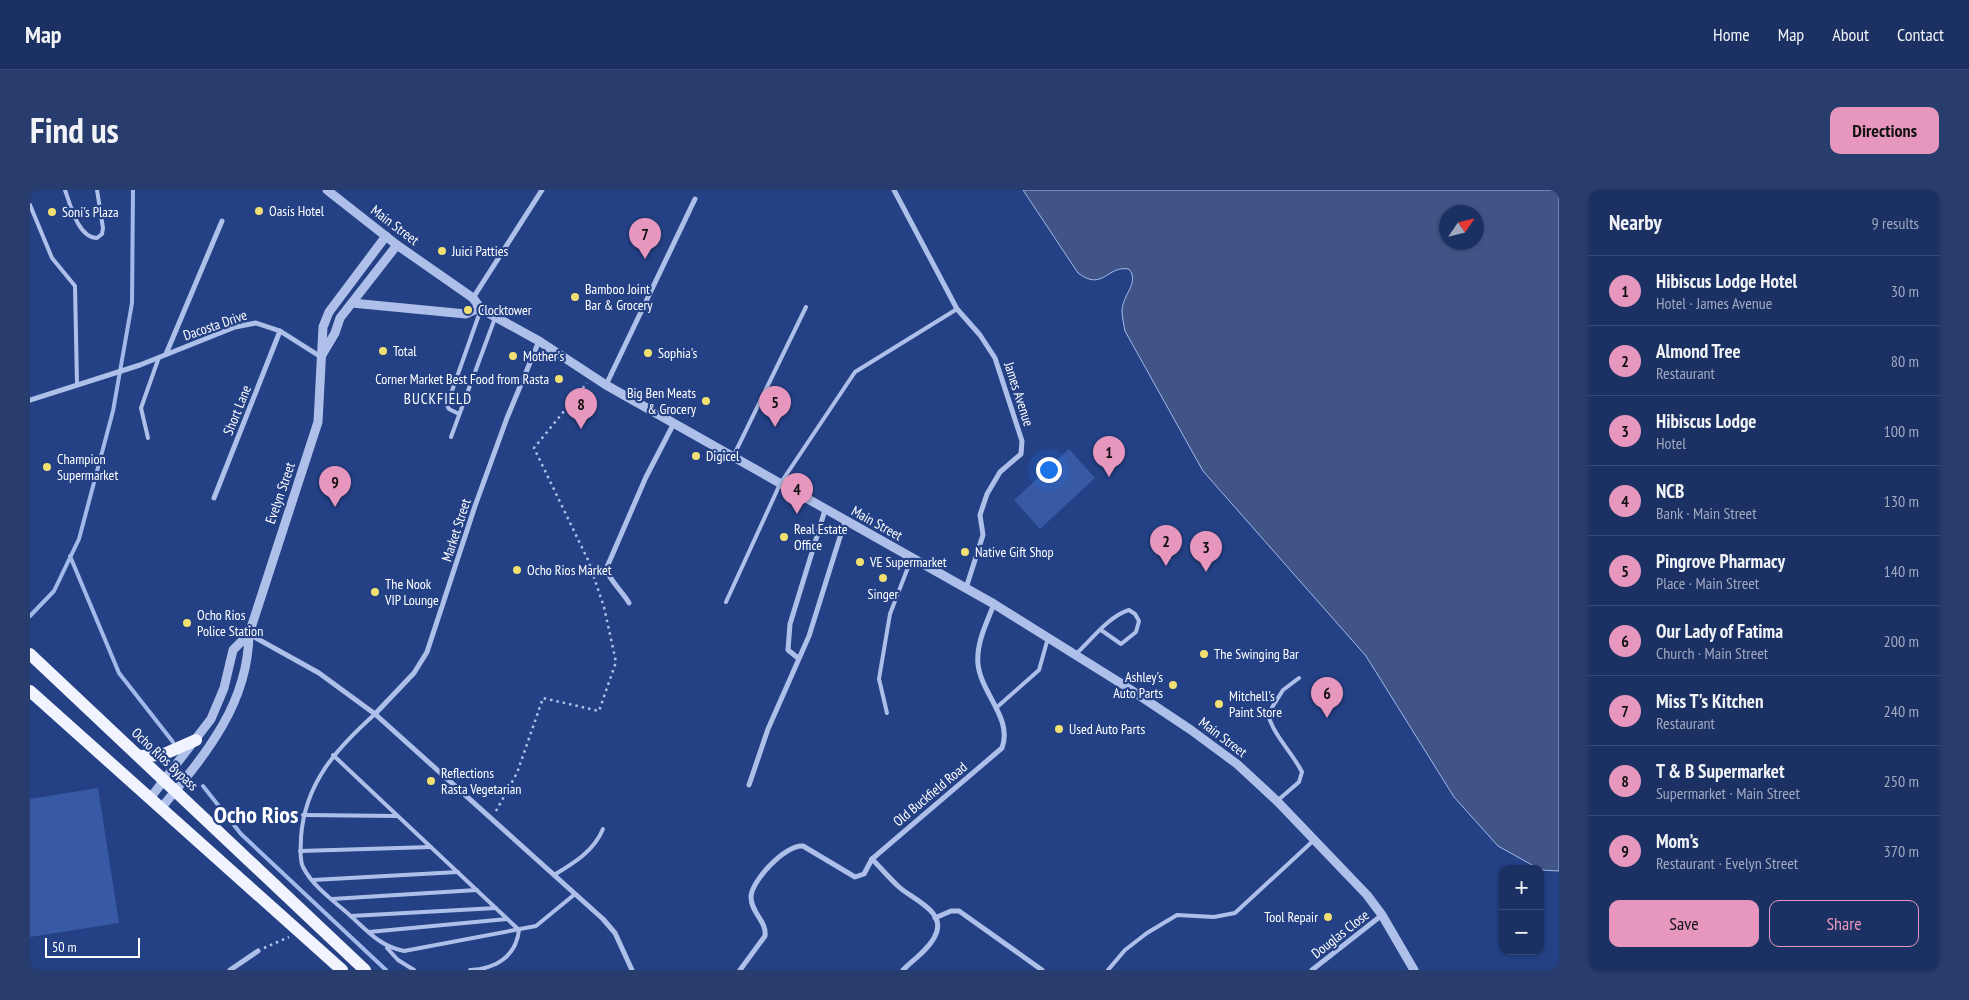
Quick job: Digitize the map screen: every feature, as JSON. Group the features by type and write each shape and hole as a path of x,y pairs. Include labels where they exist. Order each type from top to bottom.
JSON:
{"main road":[{"name":"Ocho Rios Bypass","path":"30,654 365,970"},
{"path":"30,690 342,970"},
{"path":"139,756 162,755 196,740"}],"street":[{"name":"Main Street","path":"327,190 386,236 473,298 480,308 539,341 606,385 994,604 1076,654 1191,730 1237,764 1278,801 1367,895 1382,915 1414,970"},
{"path":"473,298 542,190"},
{"name":"James Avenue","path":"894,190 957,309 980,335 995,358 1022,441 1021,454 1000,472 987,494 980,515 983,536 966,588"},
{"path":"606,385 695,199"},
{"path":"166,355 222,221"},
{"name":"Evelyn Street","path":"162,807 224,726 249,657 249,634 318,422 323,327 329,312 386,236"},
{"name":"Evelyn Street","path":"321,357 335,333 340,318 397,244"},
{"path":"352,303 466,314 480,308"},
{"name":"Dacosta Drive","path":"77,384 140,365 235,328 256,323 280,331 321,357"},
{"name":"Short Lane","path":"214,498 280,331"},
{"name":"Market Street","path":"375,714 414,673 427,652 475,506 507,418 539,341"},
{"path":"30,400 77,384"},
{"path":"629,603 623,592 607,575 607,567 646,477 674,423"},
{"path":"798,658 788,650 790,624 825,510"},
{"path":"749,784 768,729 809,636 845,521"},
{"name":"Old Buckfield Road","path":"740,970 765,936 764,924 753,906 751,897 753,889 781,854 794,846 803,846 855,877 864,874 872,859 1002,748 1005,740 1005,727 983,681 978,664 979,647 994,604"},
{"name":"Evelyn Street","path":"151,797 211,719 224,688 233,650 249,634"},
{"path":"249,634 319,673 375,714 603,919 615,934 632,970"},
{"path":"872,859 900,888 923,904 935,918 937,930 935,936 903,970"},
{"path":"935,918 951,911 959,911 1042,970"},
{"name":"Douglas Close","path":"1312,970 1382,915"},
{"path":"230,970 258,951"}],"lane":[{"path":"65,190 78,222 92,238 97,238 102,234 103,228 97,190"},
{"path":"30,205 52,258 75,286 77,384"},
{"path":"733,456 806,307"},
{"path":"459,414 449,409 447,405 480,308"},
{"path":"726,602 780,484 855,372 957,309"},
{"path":"451,438 496,317"},
{"path":"148,438 141,408 159,357"},
{"path":"887,713 879,679 890,614 912,558"},
{"path":"1076,654 1101,630 1121,612 1129,610 1135,614 1139,621 1136,632 1121,644 1101,630"},
{"path":"996,708 1039,670 1048,638"},
{"path":"1278,801 1300,782 1302,772 1293,754 1271,724 1268,714 1283,690 1299,678"},
{"path":"375,714 333,755 315,784 303,815 300,851 303,867 313,880 398,960 414,970"},
{"path":"333,755 519,930"},
{"path":"303,815 397,816"},
{"path":"554,875 581,858 600,837 603,829"},
{"path":"1108,970 1125,950 1147,933 1177,915 1214,917 1235,914 1314,840"},
{"path":"300,851 431,847"},
{"path":"313,880 458,872"},
{"path":"332,899 476,890"},
{"path":"387,948 404,951 536,926 575,894"},
{"path":"351,916 496,908"},
{"path":"369,932 507,919"},
{"path":"470,970 485,969 505,959 518,941 519,930"}],"path":[{"path":"492,818 517,773 543,698 599,711 616,662 604,607 588,560 534,448 593,376"},
{"path":"258,951 299,932"}],"shaded area":[{"path":"1023,190 1559,190 1559,871 1544,870 1544,865 1532,865 1498,846 1454,797 1366,656 1203,471 1125,331 1122,311 1133,279 1129,269 1115,271 1099,279 1086,278 1078,273"},
{"path":"1069,449 1095,478 1040,529 1014,500"},
{"path":"98,788 119,923 30,937 30,799"}],"waterway":[{"path":"30,616 54,591 79,539 113,411 132,303 133,190"},
{"path":"70,556 119,673 173,742"},
{"path":"203,786 241,834 386,970"}],"place":[{"name":"Oasis Hotel","path":"259,211"},
{"name":"Soni's Plaza","path":"52,212"},
{"name":"Juici Patties","path":"442,251"},
{"name":"Miss T's Kitchen","path":"645,259"},
{"name":"Bamboo Joint Bar & Grocery","path":"575,297"},
{"name":"Clocktower","path":"468,310"},
{"name":"Total","path":"383,351"},
{"name":"Sophia's","path":"648,353"},
{"name":"Mother's","path":"513,356"},
{"name":"Corner Market Best Food from Rasta","path":"559,379"},
{"name":"Big Ben Meats & Grocery","path":"706,401"},
{"name":"Pingrove Pharmacy","path":"775,427"},
{"name":"T & B Supermarket","path":"581,429"},
{"name":"Digicel","path":"696,456"},
{"name":"Champion Supermarket","path":"47,467"},
{"name":"Hibiscus Lodge Hotel","path":"1109,477"},
{"name":"Mom’s","path":"335,507"},
{"name":"NCB","path":"797,514"},
{"name":"Real Estate Office","path":"784,537"},
{"name":"Native Gift Shop","path":"965,552"},
{"name":"VE Supermarket","path":"860,562"},
{"name":"Almond Tree","path":"1166,566"},
{"name":"Ocho Rios Market","path":"517,570"},
{"name":"Hibiscus Lodge","path":"1206,572"},
{"name":"Singer","path":"883,578"},
{"name":"The Nook VIP Lounge","path":"375,592"},
{"name":"Ocho Rios Police Station","path":"187,623"},
{"name":"The Swinging Bar","path":"1204,654"},
{"name":"Ashley's Auto Parts","path":"1173,685"},
{"name":"Mitchell's Paint Store","path":"1219,704"},
{"name":"Our Lady of Fatima","path":"1327,718"},
{"name":"Used Auto Parts","path":"1059,729"},
{"name":"Reflections Rasta Vegetarian","path":"431,781"},
{"name":"Tool Repair","path":"1328,917"}],"district":[{"name":"BUCKFIELD","path":"438,399"},
{"name":"Ocho Rios","path":"256,815"}]}
